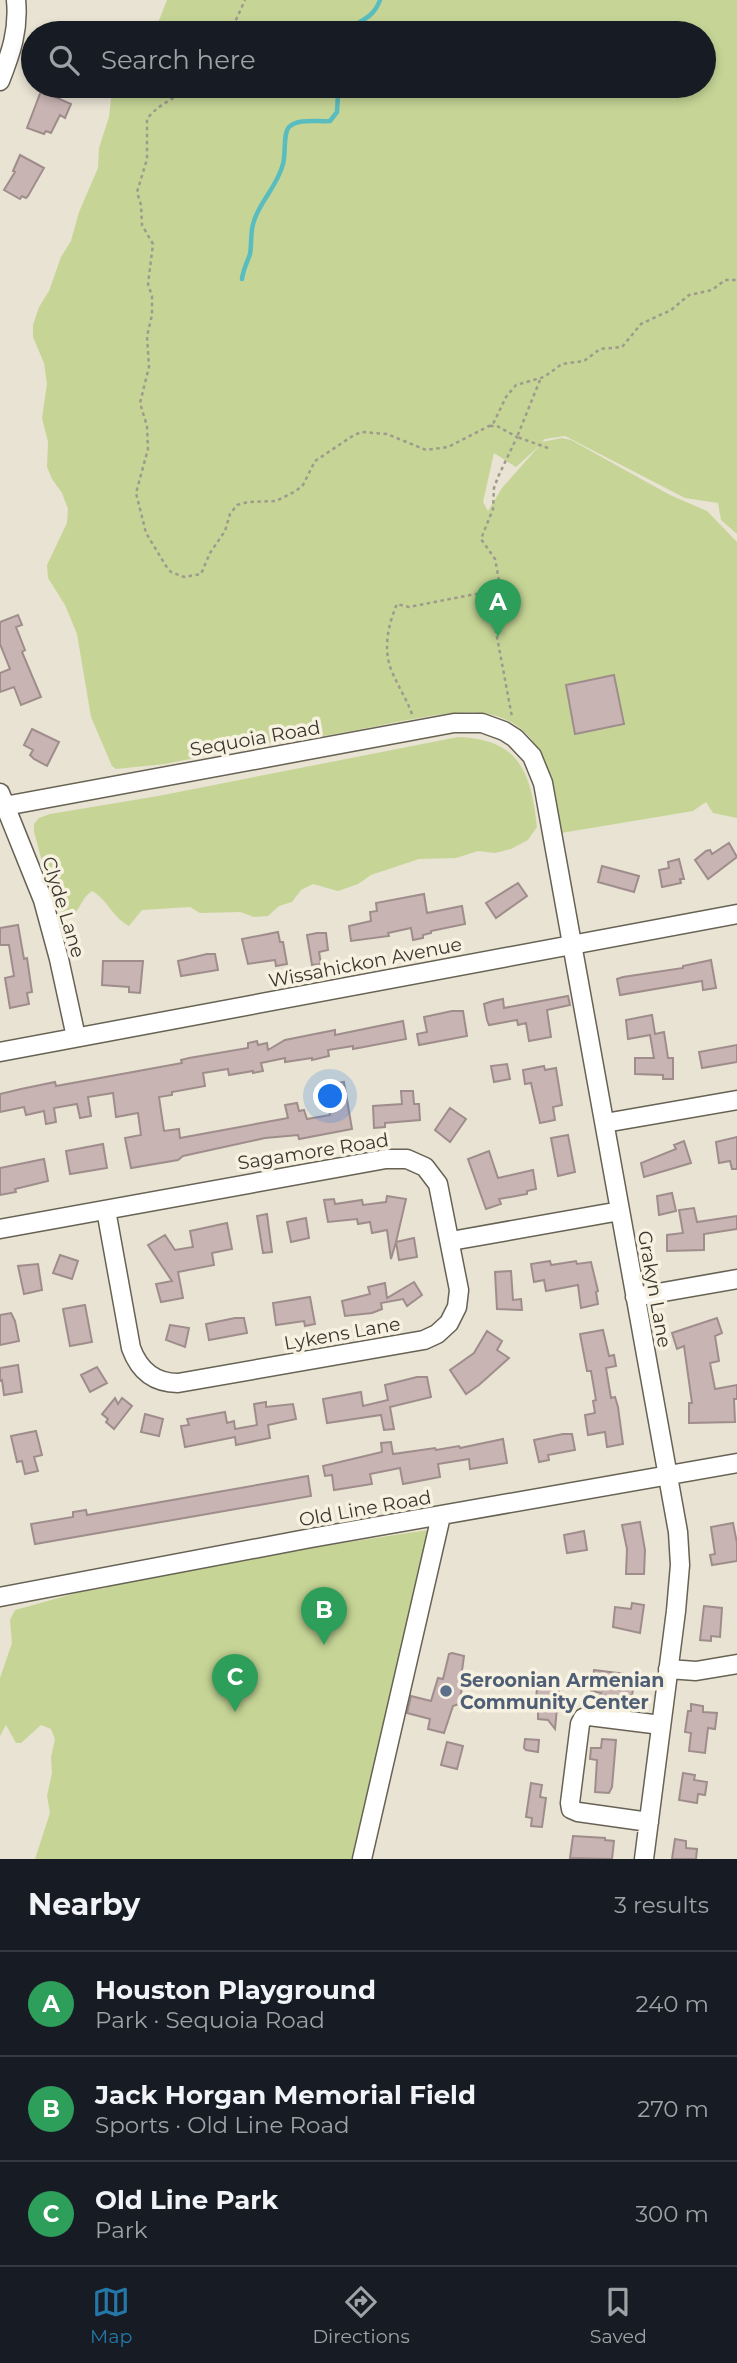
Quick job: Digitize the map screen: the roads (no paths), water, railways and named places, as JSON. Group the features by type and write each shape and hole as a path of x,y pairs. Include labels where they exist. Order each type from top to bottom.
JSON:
{"street":[{"path":"0,81 15,39 16,0"},
{"name":"Sequoia Road","path":"2,802 454,723 482,723 515,738"},
{"name":"Grakyn Lane","path":"515,738 532,756 542,783 678,1532 680,1565 644,1859"},
{"name":"Clyde Lane","path":"2,802 31,867 52,933 76,1037"},
{"name":"Wissahickon Avenue","path":"0,1052 737,914"},
{"path":"605,1124 737,1100"},
{"name":"Sagamore Road","path":"0,1229 397,1158 425,1167 438,1184 450,1241"},
{"name":"Lykens Lane","path":"106,1210 131,1348 139,1366 155,1378 178,1383 424,1340 437,1335 449,1323 457,1307 458,1290 450,1241"},
{"path":"450,1241 620,1211"},
{"path":"635,1297 737,1279"},
{"name":"Old Line Road","path":"0,1597 737,1463"},
{"path":"362,1859 441,1516"},
{"path":"668,1669 696,1671 737,1664"},
{"path":"649,1822 578,1812 571,1809 570,1803 583,1718 589,1716 661,1725"}],"waterway":[{"path":"361,21 373,12 380,0"},
{"path":"242,279 250,254 254,221 283,164 287,130 297,122 330,121 337,112 338,98"}],"place":[{"name":"Houston Playground","path":"498,637"},
{"name":"Jack Horgan Memorial Field","path":"324,1645"},
{"name":"Seroonian Armenian Community Center","path":"446,1691"},
{"name":"Old Line Park","path":"235,1712"}]}
